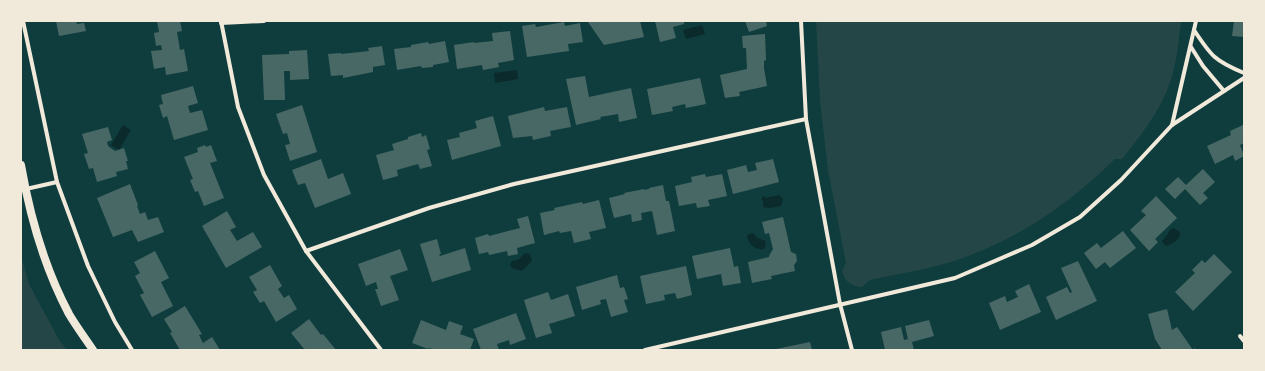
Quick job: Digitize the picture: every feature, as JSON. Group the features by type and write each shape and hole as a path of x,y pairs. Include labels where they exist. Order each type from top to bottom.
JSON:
{"main road":[{"path":"21,165 34,227 47,267 70,314 93,350"}],"street":[{"path":"23,21 57,182 88,266 115,322 132,350"},
{"path":"264,21 221,22 238,107 264,175 306,251 381,350"},
{"path":"801,21 806,119 840,304 852,350"},
{"path":"1172,125 1196,21"},
{"path":"1194,30 1205,47 1216,59 1228,67 1244,73"},
{"path":"1190,47 1206,70 1224,91"},
{"path":"645,350 955,278 1032,245 1080,217 1121,180 1172,125 1244,78"},
{"path":"306,251 429,208 514,184 806,119"},
{"path":"25,189 57,182"},
{"path":"1240,336 1244,341"}],"shaded area":[{"path":"816,21 1181,21 1178,49 1168,88 1151,120 1122,159 1115,159 1059,207 1019,233 997,244 951,262 921,270 870,280 862,287 849,283 842,271 846,263 828,170 820,101"},
{"path":"702,25 705,34 686,39 683,30"},
{"path":"517,70 518,79 495,83 494,73"},
{"path":"123,125 131,130 119,150 111,145"},
{"path":"779,195 783,199 781,206 769,208 763,207 763,201 761,199 764,196 766,198"},
{"path":"1173,228 1179,231 1180,236 1172,244 1166,246 1162,241"},
{"path":"753,233 757,238 766,241 764,249 755,248 749,242 747,236"},
{"path":"525,253 530,254 532,261 521,271 512,268 510,265 512,261 518,260"},
{"path":"21,256 29,284 59,340 67,350 21,350"}],"building":[{"path":"56,21 76,21 77,24 84,23 86,31 59,36"},
{"path":"157,21 180,21 182,31 177,32 180,50 184,49 188,71 166,75 165,67 154,69 151,51 162,50 161,45 156,46 154,33 159,32"},
{"path":"640,21 644,37 604,45 588,22"},
{"path":"655,21 684,21 684,24 673,27 676,38 660,42"},
{"path":"745,21 766,21 767,26 749,32"},
{"path":"1234,21 1244,21 1244,37 1232,36"},
{"path":"564,22 565,26 580,23 583,42 568,44 569,51 527,57 522,26 535,24 536,27"},
{"path":"510,31 514,60 498,63 499,67 483,70 482,65 457,69 454,45 493,41 492,33"},
{"path":"765,34 766,60 764,61 764,68 767,86 739,92 740,96 725,98 720,75 747,69 746,48 743,48 742,36"},
{"path":"445,41 449,62 433,65 433,67 422,68 421,66 397,70 394,49 411,47 411,45 428,42 429,44"},
{"path":"382,46 385,65 373,67 373,72 343,78 343,75 331,76 328,54 369,51 368,48"},
{"path":"307,50 309,79 290,80 290,71 284,71 285,100 264,100 262,55 289,54 289,51"},
{"path":"585,76 589,97 631,88 637,118 619,122 618,114 600,117 601,119 576,125 566,79"},
{"path":"700,78 706,104 686,108 685,104 672,107 673,111 652,115 647,89"},
{"path":"193,86 198,103 188,106 190,113 202,110 208,130 174,140 167,116 163,118 159,105 163,104 161,95"},
{"path":"302,105 317,152 290,161 285,145 290,144 287,133 283,134 276,114"},
{"path":"544,107 545,111 567,107 571,127 550,131 551,136 533,140 532,136 513,138 508,116"},
{"path":"493,116 501,146 452,160 447,140 460,137 459,133 477,128 475,121"},
{"path":"1243,125 1244,143 1240,145 1244,156 1235,161 1233,155 1215,164 1207,146 1231,135 1230,131"},
{"path":"108,127 112,140 107,142 108,146 115,151 124,148 128,161 126,161 128,169 116,172 117,176 97,182 93,168 89,169 84,154 88,153 82,134"},
{"path":"421,133 422,137 426,135 430,149 427,150 432,166 420,169 418,164 397,170 398,176 383,180 376,155 394,150 392,144"},
{"path":"205,145 206,147 211,145 217,161 210,163 224,198 204,206 198,191 195,192 190,180 193,179 184,157 198,152 197,148"},
{"path":"321,159 328,179 343,173 351,194 315,208 305,183 298,185 292,170"},
{"path":"773,159 779,182 733,194 727,170 746,165 748,172 757,170 755,163"},
{"path":"1203,169 1215,182 1203,193 1208,198 1200,205 1185,189 1175,199 1165,189 1178,177 1186,185"},
{"path":"705,174 706,177 722,174 727,196 708,200 710,206 697,208 696,203 679,206 675,186 692,182 691,177"},
{"path":"130,184 140,214 145,212 148,220 158,217 164,232 138,242 132,230 113,237 97,198"},
{"path":"663,185 666,201 669,201 675,231 657,235 652,211 641,213 642,220 632,222 631,214 614,218 609,198 625,194 624,193"},
{"path":"1156,196 1177,218 1155,239 1158,242 1149,251 1130,230 1146,215 1141,211"},
{"path":"599,200 606,228 589,232 591,239 574,243 571,231 560,233 559,231 544,235 540,213 555,210 554,208"},
{"path":"227,211 236,227 230,230 237,241 253,232 262,247 226,268 202,226"},
{"path":"528,216 535,243 517,248 518,254 508,256 507,251 489,255 488,252 479,254 475,238 520,228 517,219"},
{"path":"783,217 791,252 796,254 797,261 794,265 795,271 771,276 772,279 752,283 748,262 769,257 773,249 769,233 765,234 762,222"},
{"path":"1123,231 1136,248 1110,268 1105,262 1096,269 1084,253 1097,243 1101,248"},
{"path":"437,239 441,254 439,254 440,256 465,248 471,270 432,282 420,244"},
{"path":"730,248 734,267 738,266 741,283 723,286 721,274 697,279 692,256"},
{"path":"400,249 408,270 390,276 399,300 381,306 375,289 378,289 376,282 366,286 358,264"},
{"path":"155,251 169,278 161,282 173,306 152,317 140,295 144,293 135,276 140,273 134,262"},
{"path":"1214,254 1232,272 1193,311 1175,292 1195,273 1192,270 1202,260 1205,263"},
{"path":"1078,261 1097,301 1056,320 1046,297 1067,287 1070,293 1072,292 1061,268"},
{"path":"270,265 282,286 278,289 284,298 289,295 297,309 276,322 264,301 260,303 253,292 257,290 249,277"},
{"path":"686,266 692,295 677,299 675,293 664,295 665,300 646,304 640,276"},
{"path":"617,275 620,288 624,287 628,299 624,300 628,312 611,317 606,299 600,300 601,304 582,310 576,287"},
{"path":"1029,284 1041,312 1000,330 989,303 1005,296 1007,302 1018,297 1015,291"},
{"path":"548,292 551,300 568,294 575,316 549,324 552,333 536,338 524,300"},
{"path":"185,306 202,334 199,335 203,343 212,337 220,350 180,350 164,319"},
{"path":"1167,309 1172,330 1177,327 1193,350 1162,350 1155,339 1148,314"},
{"path":"516,313 526,339 510,345 509,340 497,344 499,350 481,350 473,329"},
{"path":"309,319 321,335 323,334 336,350 305,350 291,333"},
{"path":"421,320 446,330 449,321 463,326 460,334 474,339 470,350 435,350 412,343"},
{"path":"929,320 934,336 912,342 914,350 885,350 881,332 901,327 904,340 908,339 905,326"},
{"path":"810,342 812,350 776,349"}]}
